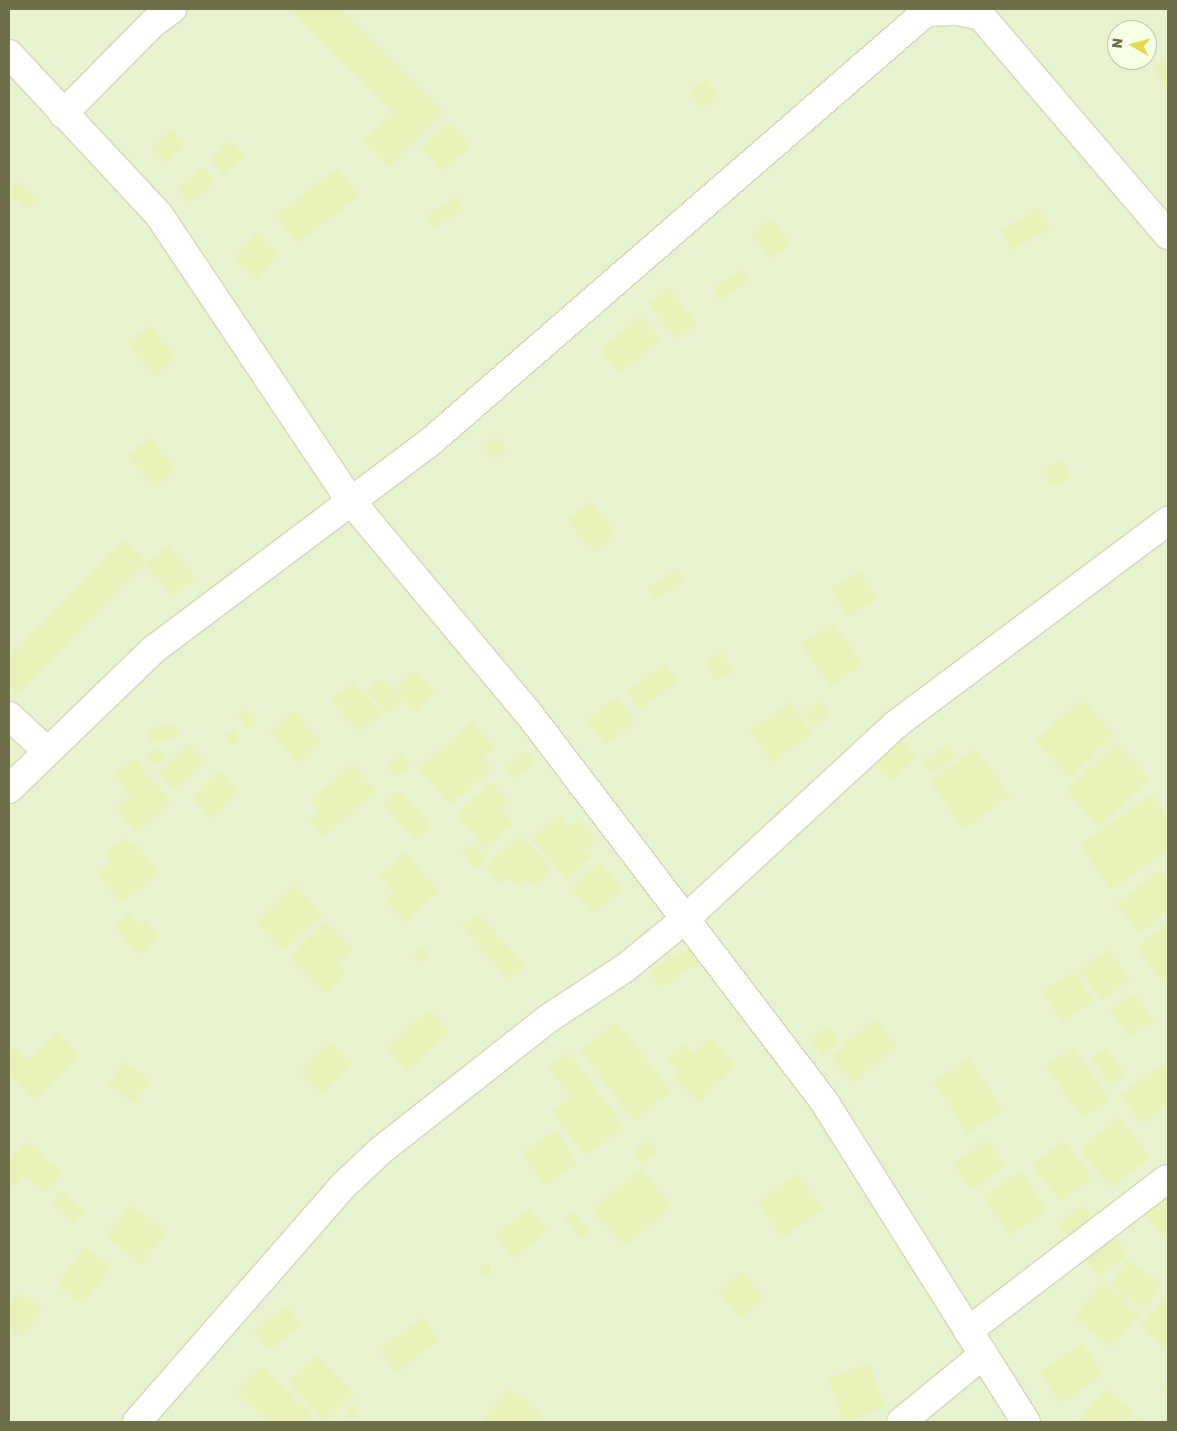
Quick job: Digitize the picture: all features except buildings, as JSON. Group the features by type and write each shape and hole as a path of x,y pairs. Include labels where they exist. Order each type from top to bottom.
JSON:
{"street":[{"path":"62,114 153,23 172,9"},
{"path":"9,789 153,650 350,500 430,443 926,12 958,11 981,16 1168,235"},
{"path":"14,72 62,114 159,215 350,500 529,714 825,1103 1026,1422"},
{"path":"137,1422 343,1186 380,1151 549,1018 625,968 684,920 895,725 1168,521"},
{"path":"9,716 47,752"},
{"path":"968,1331 1167,1179"},
{"path":"901,1422 983,1355"}],"shaded area":[{"path":"9,9 1168,9 1168,1422 9,1422"}]}
